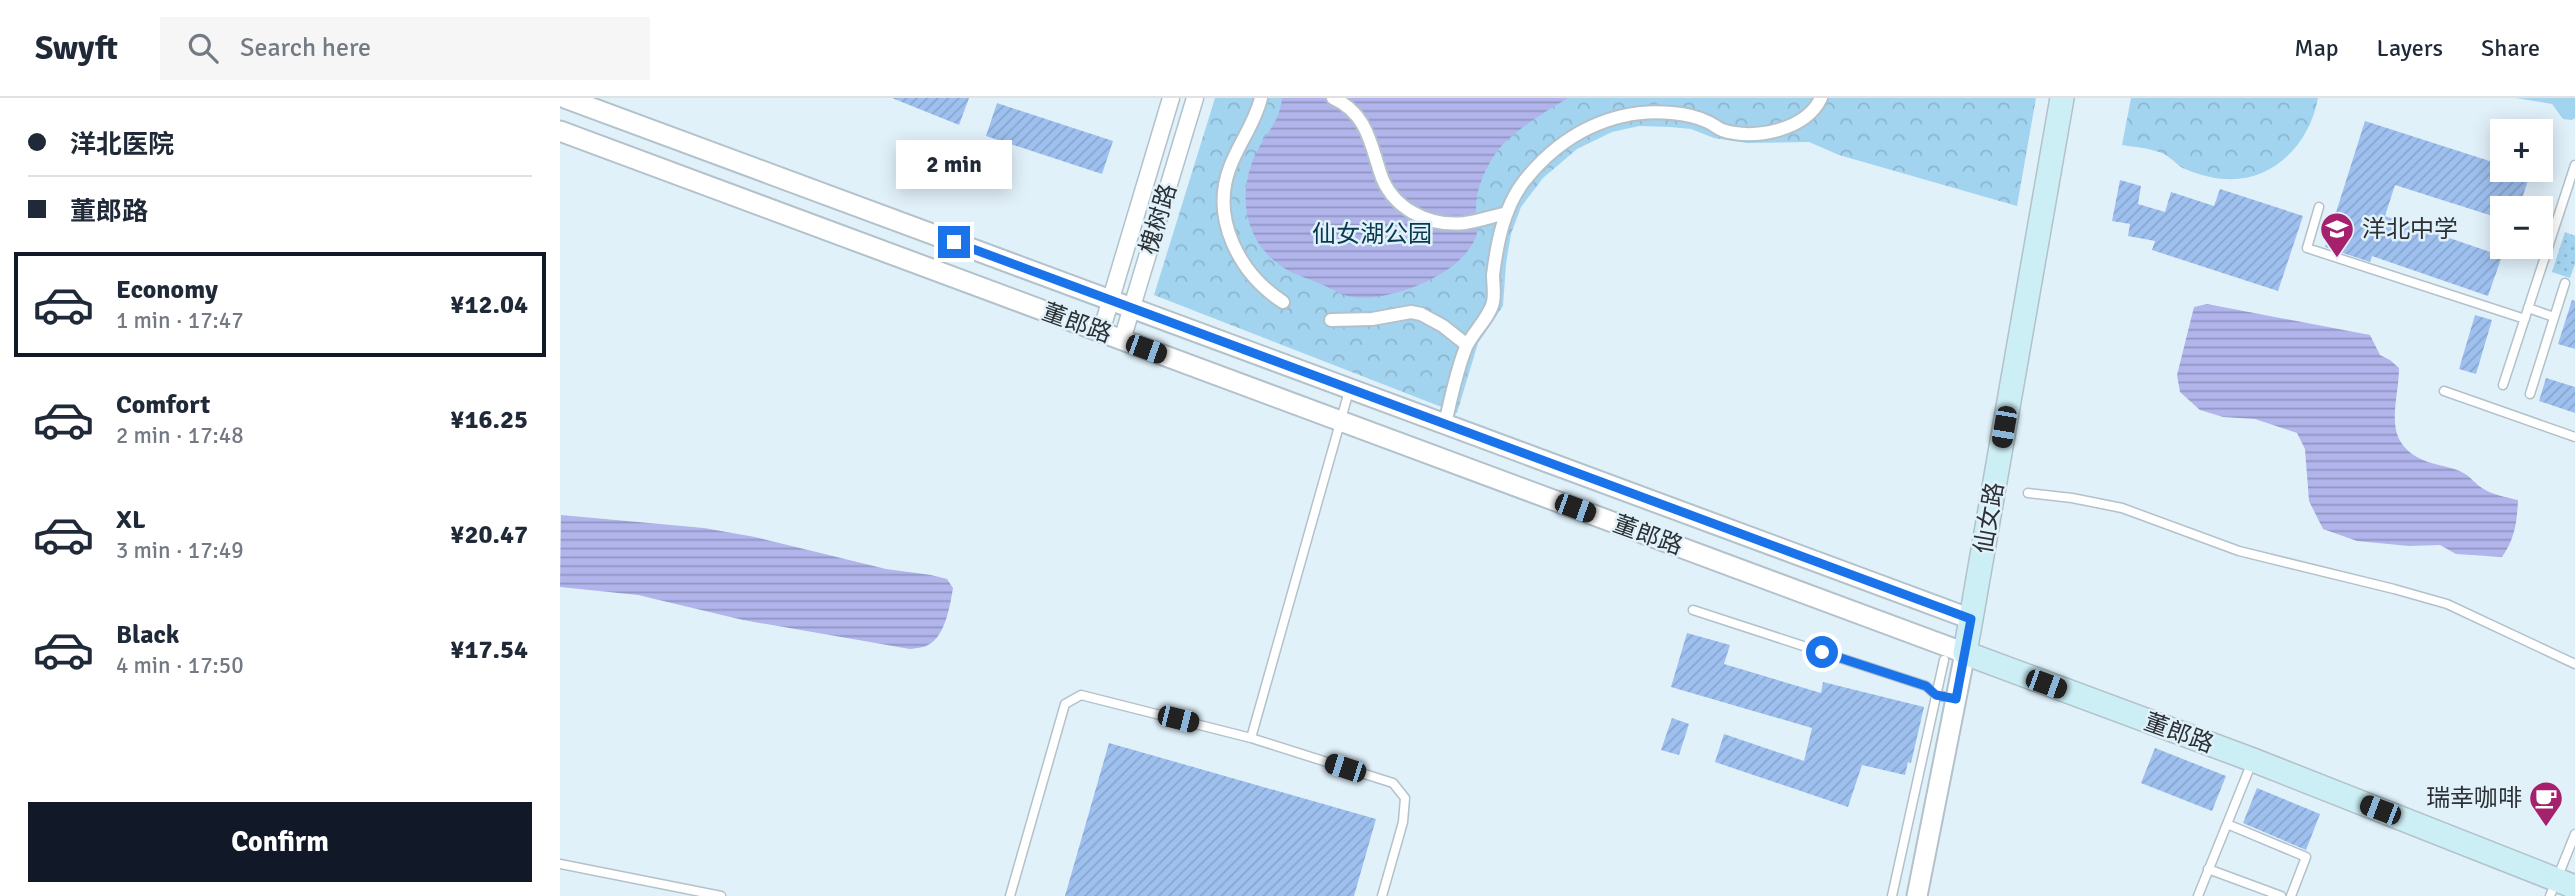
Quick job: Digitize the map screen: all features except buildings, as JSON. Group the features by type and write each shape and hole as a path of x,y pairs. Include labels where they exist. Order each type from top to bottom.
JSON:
{"main road":[{"name":"仙女路","path":"1954,656 1971,619 2062,98"},
{"name":"董郎路","path":"1954,656 2253,760 2561,887"}],"street":[{"name":"董郎路","path":"565,98 1971,619"},
{"name":"槐树路","path":"1101,332 1171,98"},
{"name":"槐树路","path":"1122,340 1195,98"},
{"path":"1261,98 1255,119 1229,170 1225,220 1231,242 1242,262 1258,283 1283,302"},
{"path":"1333,98 1352,110 1362,121 1369,133 1386,186 1406,209 1427,219 1450,223 1465,223 1507,213"},
{"path":"1445,424 1457,372 1467,345 1493,302 1495,258 1510,203 1523,182 1568,138 1592,125 1630,114 1671,113 1708,122 1721,130 1737,133 1772,132 1791,126 1805,117 1821,98"},
{"name":"董郎路","path":"560,131 1341,421 1954,656"},
{"path":"1331,320 1372,319 1411,312 1421,314 1443,326 1467,345"},
{"name":"仙女路","path":"1917,896 1956,699 1954,656"}],"lane":[{"path":"2503,385 2575,165"},
{"path":"2319,207 2307,248 2525,319"},
{"path":"2530,394 2566,283"},
{"path":"2528,308 2554,317"},
{"path":"1251,738 1350,389"},
{"path":"2444,391 2575,437"},
{"path":"2028,493 2122,508 2239,551 2447,604 2575,664"},
{"path":"1693,610 1926,686 1936,695 1956,699"},
{"path":"1892,896 1936,695 1954,656"},
{"path":"1010,896 1065,704 1081,695 1251,738 1393,783 1405,798 1403,822 1382,896"},
{"path":"2197,896 2253,760"},
{"path":"2227,824 2306,857 2291,896"},
{"path":"2561,887 2575,834"},
{"path":"560,864 720,896"},
{"path":"2208,869 2281,896"}],"green space":[{"name":"仙女湖公园","path":"1215,98 2036,98 2017,206 1839,155 1809,142 1747,143 1714,138 1691,129 1639,126 1612,132 1577,149 1543,178 1521,207 1511,234 1503,306 1478,343 1457,413 1154,295"},
{"path":"2131,98 2318,98 2304,135 2279,163 2246,178 2226,179 2190,171 2159,152 2122,145"},
{"path":"2516,98 2575,98 2575,118 2563,119 2552,104"},
{"path":"2565,232 2575,236 2575,264 2570,278 2552,272"}],"shaded area":[{"path":"1282,98 1568,98 1517,132 1499,148 1478,190 1477,233 1459,261 1425,282 1406,290 1368,298 1345,295 1284,268 1260,245 1252,232 1246,202 1249,171 1255,155 1272,128"},
{"path":"2207,304 2370,335 2380,355 2399,368 2395,420 2401,443 2423,460 2460,471 2490,492 2518,500 2514,530 2502,557 2456,554 2440,545 2409,546 2357,541 2323,529 2309,501 2305,449 2297,433 2255,419 2223,417 2200,410 2180,392 2177,375 2194,307"},
{"path":"561,515 704,528 755,537 886,569 947,579 953,588 948,612 943,628 934,641 924,647 910,649 743,620 638,595 560,587"}],"place":[{"name":"洋北中学","path":"2337,259"},
{"name":"瑞幸咖啡","path":"2546,828"}],"route":[{"path":"954,242 1971,619 1956,699 1936,695 1926,686 1822,652"}]}
